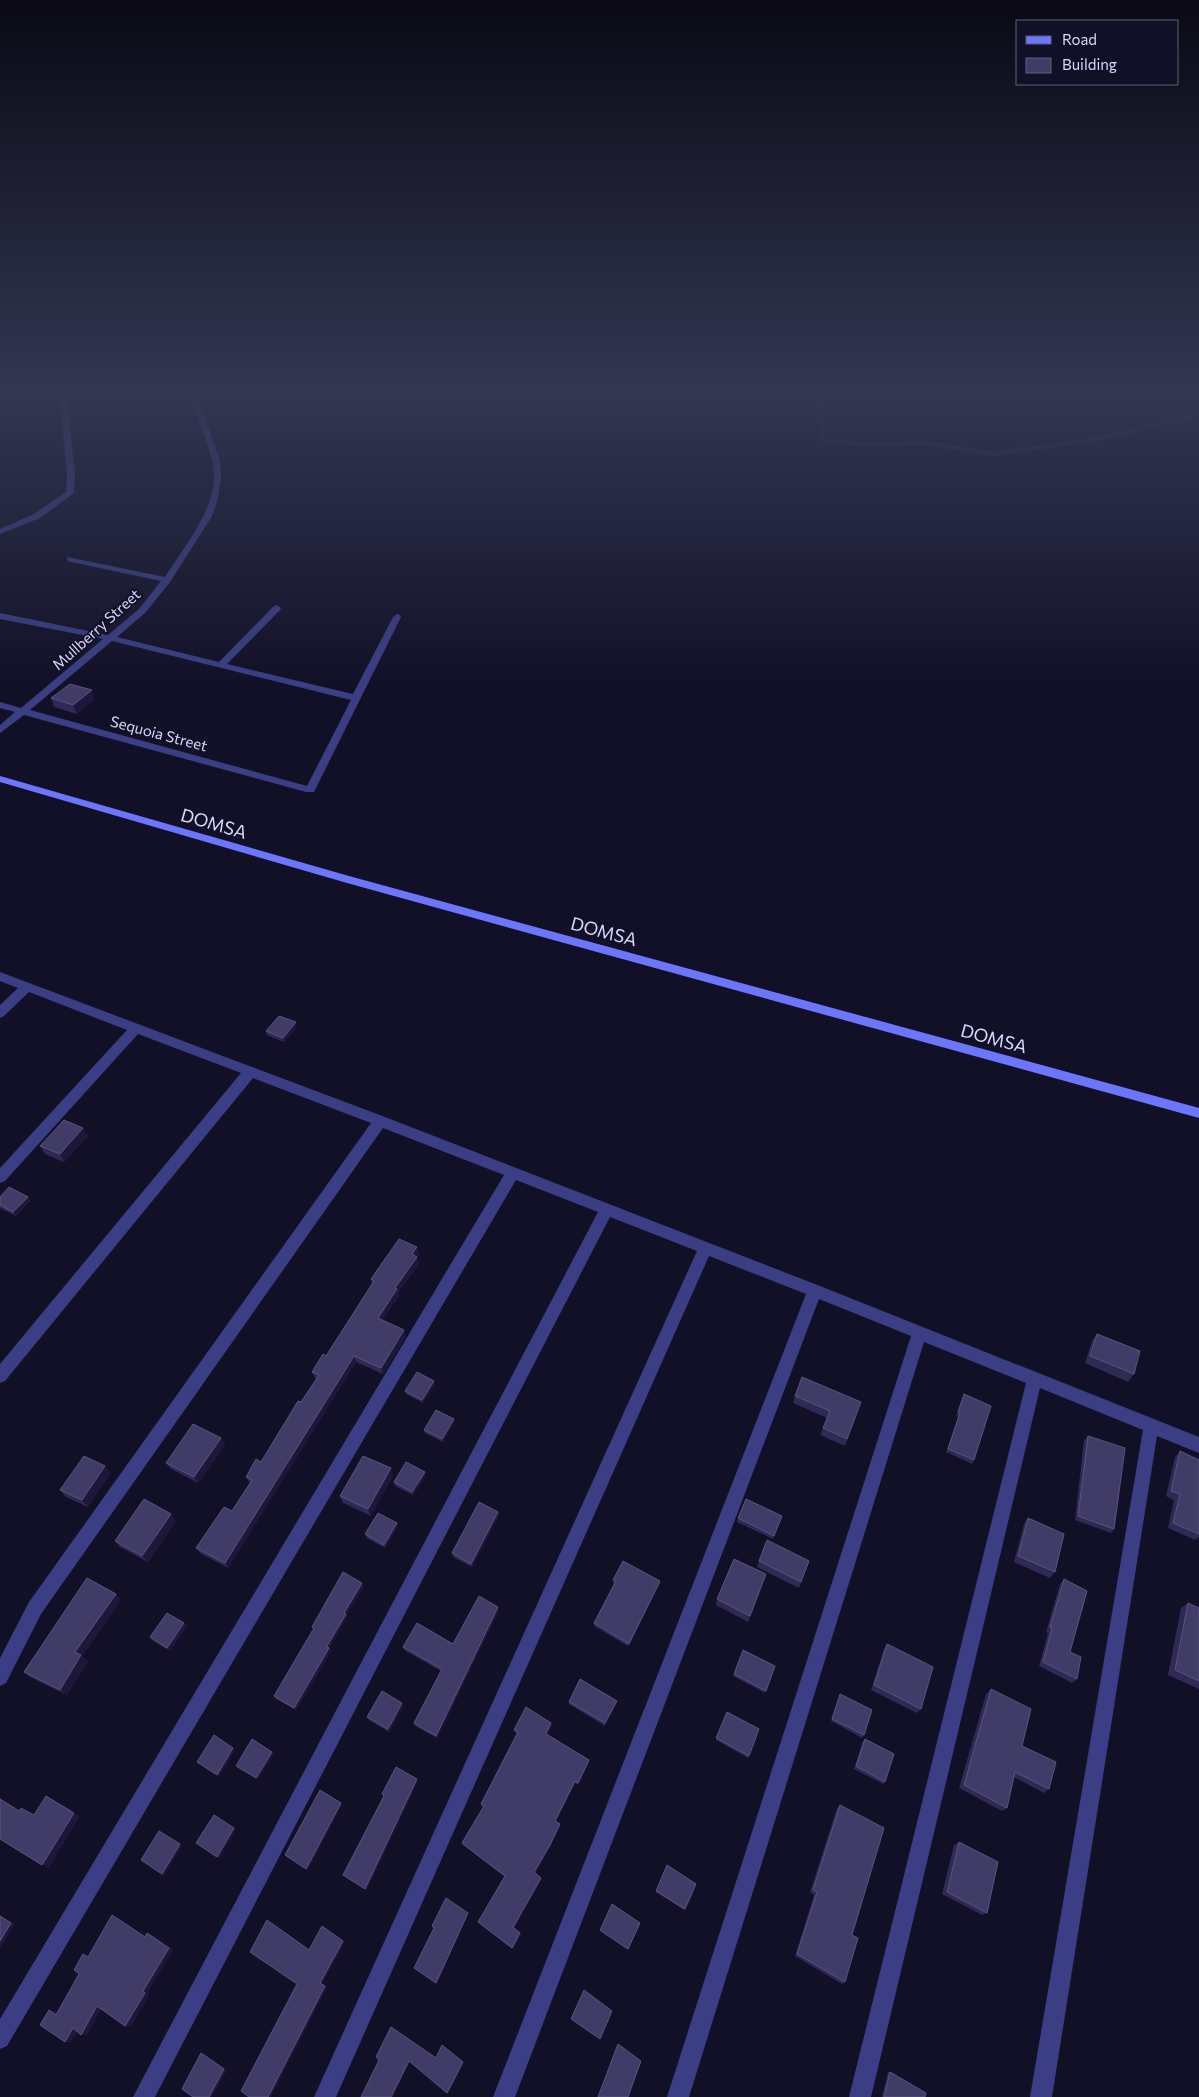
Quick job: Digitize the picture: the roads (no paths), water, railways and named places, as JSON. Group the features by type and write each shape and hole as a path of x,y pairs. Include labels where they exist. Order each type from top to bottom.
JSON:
{"main road":[{"name":"DOMSA","path":"0,780 347,879 1199,1113"}],"street":[{"path":"0,532 30,521 54,507 70,492"},
{"name":"Mullberry Street","path":"0,730 142,610 167,580 208,516 215,492"},
{"path":"70,559 167,580"},
{"path":"221,665 277,608"},
{"path":"0,616 111,638 356,698 396,617"},
{"name":"Sequoia Street","path":"0,705 310,790 356,698"},
{"path":"0,976 137,1027 815,1291 1199,1445"},
{"path":"0,1013 27,986"},
{"path":"0,1177 137,1027"},
{"path":"0,1376 250,1072"},
{"path":"0,1677 35,1608 380,1121"},
{"path":"0,2039 512,1174"},
{"path":"144,2097 606,1210"},
{"path":"325,2097 705,1249"},
{"path":"504,2097 815,1291"},
{"path":"678,2097 919,1334"},
{"path":"860,2097 1034,1380"},
{"path":"1041,2097 1151,1426"}]}
